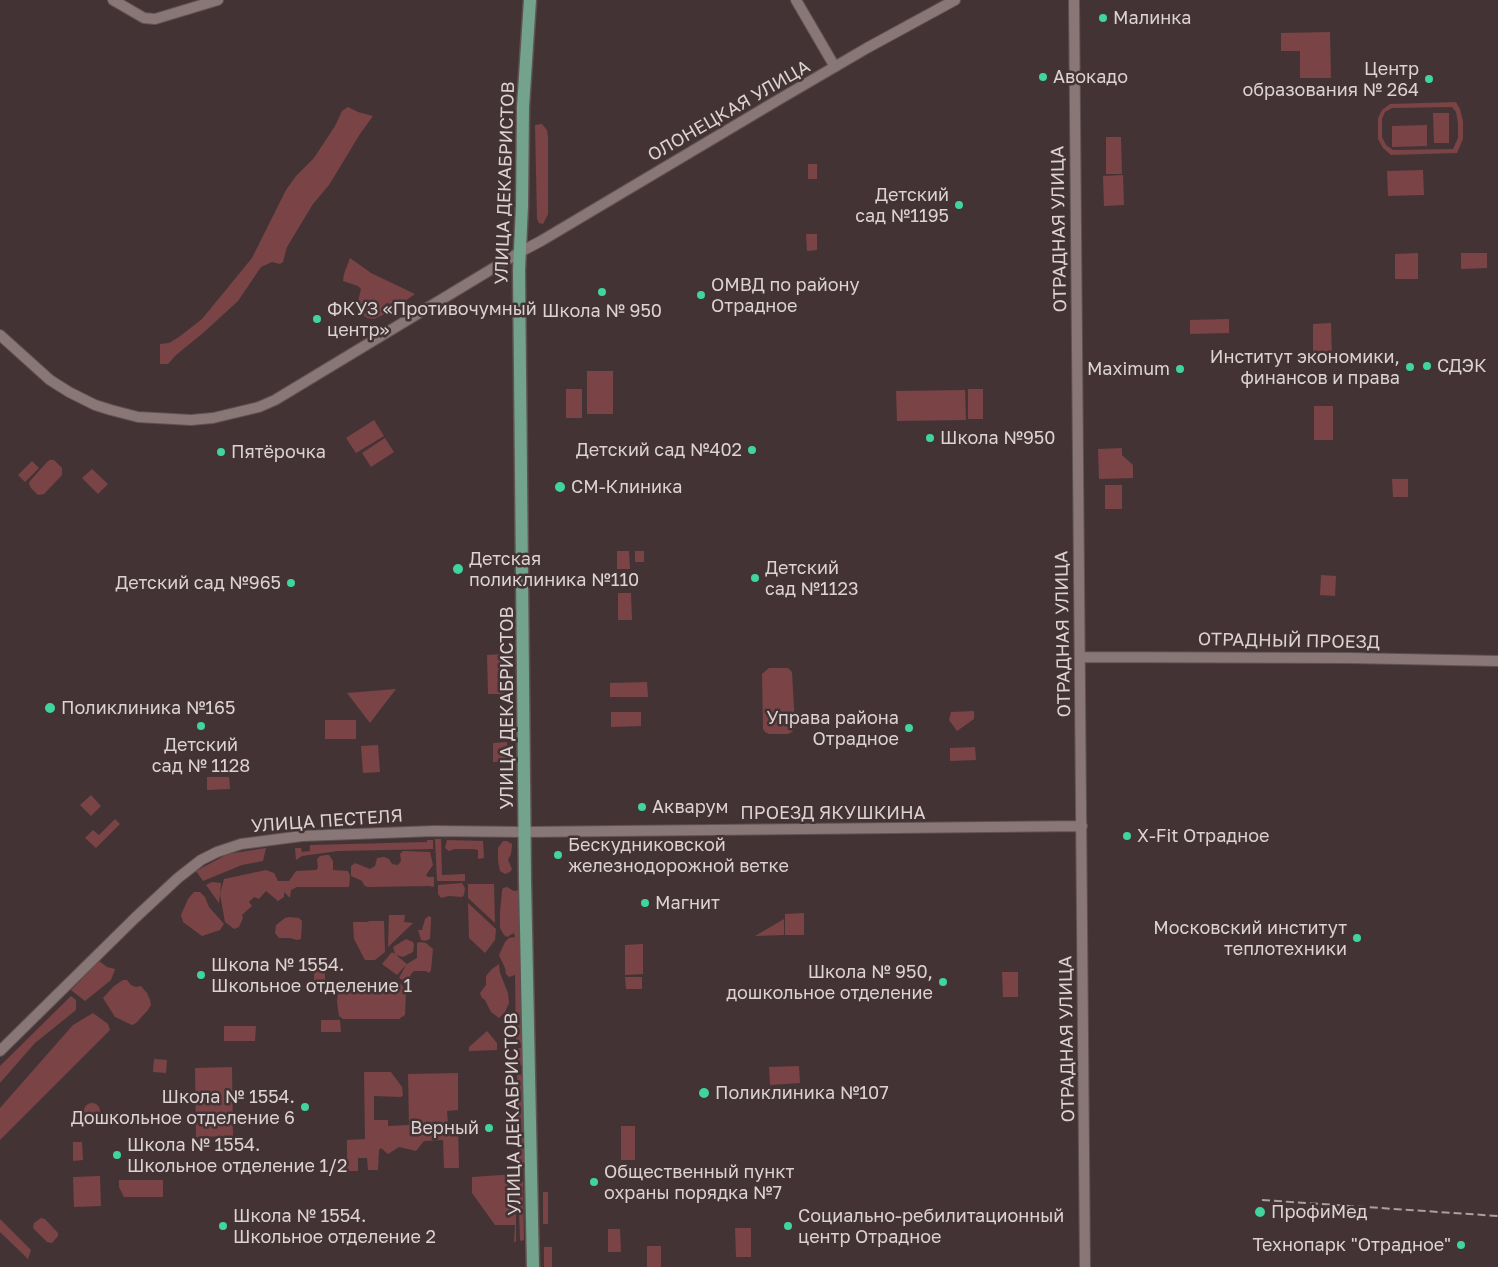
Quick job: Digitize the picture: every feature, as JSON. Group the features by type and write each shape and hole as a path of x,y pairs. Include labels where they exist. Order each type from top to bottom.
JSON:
{"main road":[{"name":"УЛИЦА ДЕКАБРИСТОВ","path":"530,0 523,108 520,252 525,832 533,1267"}],"street":[{"path":"113,0 144,18 155,19 218,0"},
{"path":"796,0 836,67"},
{"name":"ОЛОНЕЦКАЯ УЛИЦА","path":"0,335 50,380 69,392 95,405 138,417 191,420 213,418 259,407 275,400 520,252 836,67 955,0"},
{"name":"ОТРАДНАЯ УЛИЦА","path":"1074,0 1085,1267"},
{"name":"ОТРАДНЫЙ ПРОЕЗД","path":"1080,657 1498,661"},
{"name":"ПРОЕЗД ЯКУШКИНА","path":"525,832 1082,826"},
{"name":"УЛИЦА ПЕСТЕЛЯ","path":"0,1051 159,895 188,869 217,852 241,844 302,836 434,831 525,832"}],"shaded area":[{"path":"1330,32 1331,78 1300,78 1300,51 1281,51 1281,33"},
{"path":"1456,102 1463,121 1463,139 1457,153 1391,155 1383,148 1378,139 1378,118 1382,110 1390,104","holes":["1452,107 1456,112 1458,138 1453,149 1393,150 1386,145 1382,137 1382,119 1385,112 1392,108"]},
{"path":"348,107 373,116 329,185 313,204 287,247 283,262 280,264 272,262 261,267 238,301 168,364 160,364 160,344 169,343 202,319 252,258 286,190 296,176 314,158 335,126 342,111"},
{"path":"1433,113 1449,113 1449,143 1434,143"},
{"path":"542,124 547,130 548,137 548,214 543,224 539,223 537,219 535,125"},
{"path":"1427,125 1427,146 1392,147 1392,126"},
{"path":"1106,137 1121,137 1122,174 1106,174"},
{"path":"808,164 817,164 817,179 808,179"},
{"path":"1423,170 1424,195 1388,196 1387,171"},
{"path":"1123,175 1124,205 1104,206 1103,176"},
{"path":"806,234 817,234 817,250 807,251"},
{"path":"1418,253 1418,279 1395,279 1395,254"},
{"path":"1461,253 1487,253 1487,268 1461,269"},
{"path":"350,258 371,273 415,294 391,311 374,319 367,318 364,316 358,301 361,289 358,286 343,281"},
{"path":"1229,319 1229,333 1190,334 1190,320"},
{"path":"1331,323 1332,357 1313,357 1313,324"},
{"path":"587,371 613,371 613,414 587,414"},
{"path":"566,389 582,389 582,418 566,418"},
{"path":"968,389 983,389 983,419 968,419"},
{"path":"965,390 966,420 897,421 896,391"},
{"path":"1314,406 1333,406 1333,440 1314,440"},
{"path":"374,420 384,436 356,453 346,438"},
{"path":"385,438 394,452 371,467 362,453"},
{"path":"1122,448 1122,455 1133,465 1133,478 1099,479 1098,449"},
{"path":"50,460 54,460 62,468 62,475 44,494 38,495 31,488 30,481"},
{"path":"32,461 39,468 25,482 18,475"},
{"path":"92,469 108,484 98,494 82,478"},
{"path":"1392,479 1408,479 1408,497 1393,497"},
{"path":"1105,485 1122,485 1122,509 1105,509"},
{"path":"617,551 629,551 630,569 617,569"},
{"path":"635,551 644,551 644,562 635,562"},
{"path":"1321,575 1336,576 1335,596 1320,595"},
{"path":"618,593 631,593 632,620 618,620"},
{"path":"503,654 505,694 488,694 487,655"},
{"path":"769,668 788,668 792,672 795,727 788,734 769,734 763,729 762,674"},
{"path":"647,682 648,697 610,697 610,683"},
{"path":"396,689 370,723 347,693"},
{"path":"974,711 974,719 957,731 949,720 951,712"},
{"path":"611,712 641,712 641,726 611,727"},
{"path":"325,720 356,720 356,739 325,739"},
{"path":"507,742 508,762 493,762 493,743"},
{"path":"378,745 380,772 363,773 361,746"},
{"path":"975,747 976,760 950,761 950,748"},
{"path":"207,777 229,777 230,789 207,790"},
{"path":"91,795 101,806 91,816 80,805"},
{"path":"115,819 120,824 96,848 85,838 93,830 99,835"},
{"path":"435,839 441,839 442,875 465,874 465,881 437,881"},
{"path":"427,840 433,840 433,849 338,851 302,856 296,860 295,848 301,848 302,852 310,851 310,845 427,842"},
{"path":"447,840 483,841 484,858 478,859 478,850 473,849 449,851 445,848"},
{"path":"503,841 512,844 508,860 512,869 505,874 500,871 498,861 498,848"},
{"path":"266,848 263,861 242,865 203,881 196,871 228,854"},
{"path":"403,851 430,852 433,865 426,875 434,877 434,887 367,887 362,881 351,876 351,866 355,863 370,869 375,866 377,858 384,857 389,859 392,864 398,865 401,861 400,854"},
{"path":"326,855 329,855 333,861 333,870 348,871 350,876 349,887 297,887 291,890 290,898 284,892 284,897 278,901 266,891 259,899 254,897 249,902 252,906 242,915 243,918 239,927 234,929 225,922 220,894 224,879 266,870 274,873 278,881 289,881 296,871 316,870 318,868 317,859 320,856"},
{"path":"212,882 221,883 219,903 206,885"},
{"path":"462,883 465,888 462,897 449,896 441,898 438,894 438,885"},
{"path":"468,884 494,884 495,923 468,898"},
{"path":"507,887 514,891 520,890 522,1043 516,1043 515,975 509,977 506,974 499,955 505,942 509,938 515,937 514,933 507,937 500,928 502,891 503,888"},
{"path":"194,892 200,892 205,897 209,907 224,924 220,930 202,936 183,922 181,915 188,899"},
{"path":"468,903 496,929 495,940 485,953 469,938"},
{"path":"804,913 804,935 785,935 785,914"},
{"path":"389,915 405,915 404,922 413,923 388,947"},
{"path":"429,916 431,917 430,939 425,941 421,940 418,930 422,930 425,919"},
{"path":"289,917 299,918 302,921 301,939 279,938 275,933 276,925"},
{"path":"784,919 784,935 755,936"},
{"path":"384,921 385,952 375,960 365,960 354,939 353,922"},
{"path":"406,939 413,942 413,952 403,957 396,955 407,964 417,958 417,943 426,943 433,949 429,973 426,971 414,971 406,982 399,978 406,965 397,975 382,964 392,952 395,954 393,947"},
{"path":"643,944 643,974 625,975 625,945"},
{"path":"99,961 107,967 115,969 114,972 111,980 85,1001 71,990"},
{"path":"499,964 500,973 508,993 509,1003 505,1012 499,1018 491,1012 480,993 486,985 486,976"},
{"path":"314,971 325,971 325,986 314,986"},
{"path":"1002,972 1018,972 1018,997 1003,997"},
{"path":"625,977 642,977 642,989 626,989"},
{"path":"123,980 127,980 136,987 141,986 147,993 151,1005 136,1023 132,1025 115,1017 103,998 114,986"},
{"path":"342,984 401,984 406,992 405,1015 399,1019 343,1019 339,1016 337,1002 338,991"},
{"path":"71,996 76,1000 76,1010 35,1043 0,1083 0,1066"},
{"path":"93,1013 108,1024 110,1030 0,1140 0,1108 73,1025"},
{"path":"321,1020 340,1020 341,1032 321,1032"},
{"path":"224,1026 256,1026 255,1041 224,1041"},
{"path":"487,1031 497,1043 497,1050 469,1051 469,1047"},
{"path":"516,1048 522,1048 522,1064 517,1067"},
{"path":"154,1059 167,1060 166,1073 153,1072"},
{"path":"799,1066 800,1083 770,1085 769,1067"},
{"path":"232,1067 233,1136 196,1137 195,1068"},
{"path":"364,1072 391,1072 402,1087 403,1095 401,1097 374,1096 374,1120 388,1120 388,1126 409,1125 408,1074 458,1073 458,1110 447,1111 448,1123 458,1123 459,1168 444,1168 443,1140 424,1141 416,1151 399,1147 388,1154 381,1148 379,1150 378,1170 368,1170 367,1158 358,1158 358,1171 347,1171 347,1140 365,1139"},
{"path":"517,1073 521,1075 523,1080 524,1161 523,1165 518,1167"},
{"path":"89,1103 95,1103 100,1108 98,1117 89,1119 84,1114 84,1108"},
{"path":"621,1126 635,1126 635,1160 621,1160"},
{"path":"73,1142 82,1142 83,1160 73,1161"},
{"path":"516,1174 516,1241 514,1243 515,1225 495,1225 472,1193 472,1177"},
{"path":"100,1176 101,1206 74,1207 73,1177"},
{"path":"119,1180 163,1180 163,1197 124,1197 119,1187"},
{"path":"518,1181 523,1181 524,1240 521,1241 520,1240"},
{"path":"543,1192 548,1192 548,1224 543,1224"},
{"path":"41,1218 45,1219 58,1233 58,1236 52,1243 47,1242 33,1228 34,1223"},
{"path":"0,1219 31,1250 28,1259 0,1232"},
{"path":"735,1228 751,1228 751,1257 736,1257"},
{"path":"608,1229 620,1229 621,1252 608,1252"},
{"path":"647,1246 661,1246 661,1267 647,1267"},
{"path":"544,1247 552,1247 552,1267 544,1267"}],"railway":[{"path":"1262,1200 1498,1216"}],"place":[{"name":"Малинка","path":"1103,18"},
{"name":"Авокадо","path":"1043,77"},
{"name":"Центр образования № 264","path":"1429,79"},
{"name":"Детский сад №1195","path":"959,205"},
{"name":"Школа № 950","path":"602,292"},
{"name":"ОМВД по району Отрадное","path":"701,295"},
{"name":"ФКУЗ «Противочумный центр»","path":"317,319"},
{"name":"СДЭК","path":"1427,366"},
{"name":"Институт экономики, финансов и права","path":"1410,367"},
{"name":"Maximum","path":"1180,369"},
{"name":"Школа №950","path":"930,438"},
{"name":"Детский сад №402","path":"752,450"},
{"name":"Пятёрочка","path":"221,452"},
{"name":"СМ-Клиника","path":"560,487"},
{"name":"Детская поликлиника №110","path":"458,569"},
{"name":"Детский сад №1123","path":"755,578"},
{"name":"Детский сад №965","path":"291,583"},
{"name":"Поликлиника №165","path":"50,708"},
{"name":"Детский сад № 1128","path":"201,726"},
{"name":"Управа района Отрадное","path":"909,728"},
{"name":"Акварум","path":"642,807"},
{"name":"X-Fit Отрадное","path":"1127,836"},
{"name":"Бескудниковской железнодорожной ветке","path":"558,855"},
{"name":"Магнит","path":"645,903"},
{"name":"Московский институт теплотехники","path":"1357,938"},
{"name":"Школа № 1554. Школьное отделение 1","path":"201,975"},
{"name":"Школа № 950, дошкольное отделение","path":"943,982"},
{"name":"Поликлиника №107","path":"704,1093"},
{"name":"Школа № 1554. Дошкольное отделение 6","path":"305,1107"},
{"name":"Верный","path":"489,1128"},
{"name":"Школа № 1554. Школьное отделение 1/2","path":"117,1155"},
{"name":"Общественный пункт охраны порядка №7","path":"594,1182"},
{"name":"ПрофиМед","path":"1260,1212"},
{"name":"Школа № 1554. Школьное отделение 2","path":"223,1226"},
{"name":"Социально-ребилитационный центр Отрадное","path":"788,1226"},
{"name":"Технопарк \"Отрадное\"","path":"1461,1245"}]}
